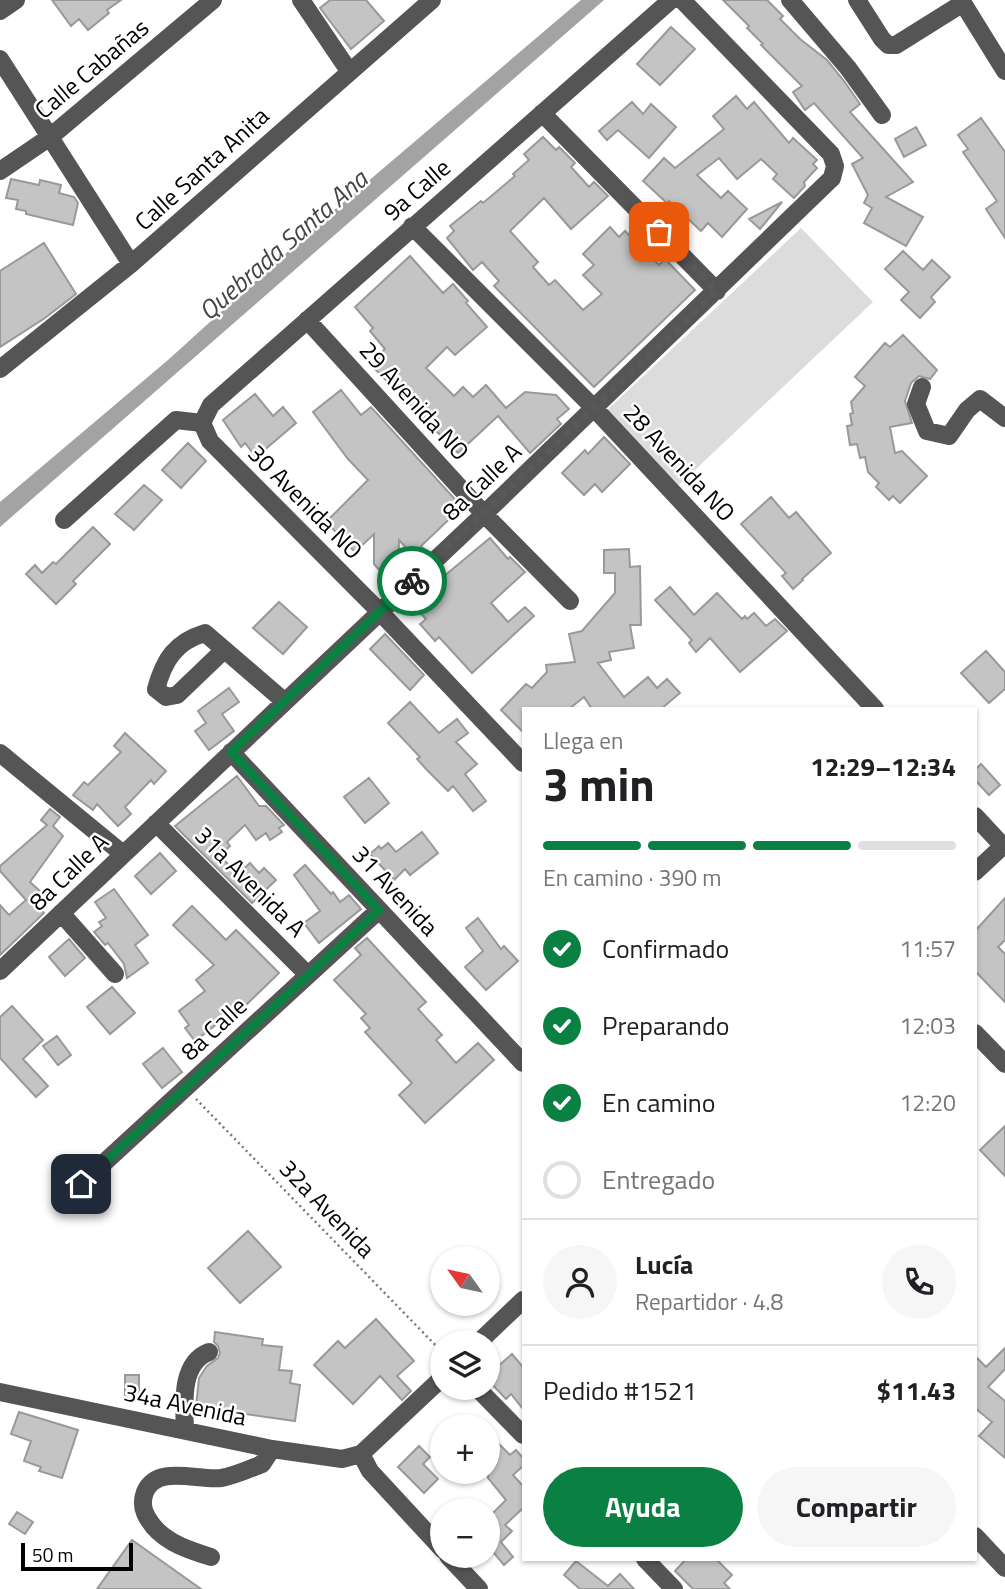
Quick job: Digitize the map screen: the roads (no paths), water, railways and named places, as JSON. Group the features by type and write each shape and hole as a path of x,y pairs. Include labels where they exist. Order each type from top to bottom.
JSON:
{"street":[{"path":"0,12 16,0"},
{"name":"Calle Cabañas","path":"0,172 50,137 213,0"},
{"path":"301,0 349,71"},
{"name":"Calle Santa Anita","path":"0,369 131,264 432,0"},
{"name":"9a Calle","path":"202,423 211,405 671,0"},
{"name":"8a Calle A","path":"0,971 484,514 832,178 835,166 831,154 682,0"},
{"path":"790,0 848,68 882,115"},
{"path":"857,0 888,45 896,45 962,1 1005,71"},
{"path":"0,59 131,264"},
{"path":"542,113 717,291"},
{"name":"28 Avenida NO","path":"412,226 594,408 873,707"},
{"name":"29 Avenida NO","path":"307,320 484,514 570,601"},
{"path":"922,387 916,404 927,431 949,436 967,410 980,399 1005,418"},
{"path":"64,520 176,420 202,423"},
{"name":"30 Avenida NO","path":"202,423 210,441 379,611 522,762"},
{"path":"224,650 284,701"},
{"name":"31 Avenida","path":"231,752 522,1062"},
{"path":"0,753 123,854"},
{"path":"977,818 1004,845 977,870"},
{"name":"31a Avenida A","path":"156,823 308,975"},
{"name":"8a Calle","path":"81,1184 379,910"},
{"path":"61,914 115,974"},
{"path":"977,1035 1005,1064"},
{"path":"492,1330 522,1301"},
{"path":"185,1430 184,1408 189,1371 198,1356 209,1352"},
{"path":"430,1389 361,1454 370,1471 430,1536"},
{"name":"34a Avenida","path":"0,1392 272,1448 341,1459 361,1454"},
{"path":"489,1400 522,1434"},
{"path":"211,1557 178,1546 150,1525 142,1506 146,1490 157,1478 174,1475 220,1478 262,1464 272,1448"},
{"path":"977,1538 1005,1567"},
{"path":"647,1561 674,1589"},
{"path":"459,1568 479,1589"}],"water label":[{"name":"Quebrada Santa Ana","path":"283,245"}]}
